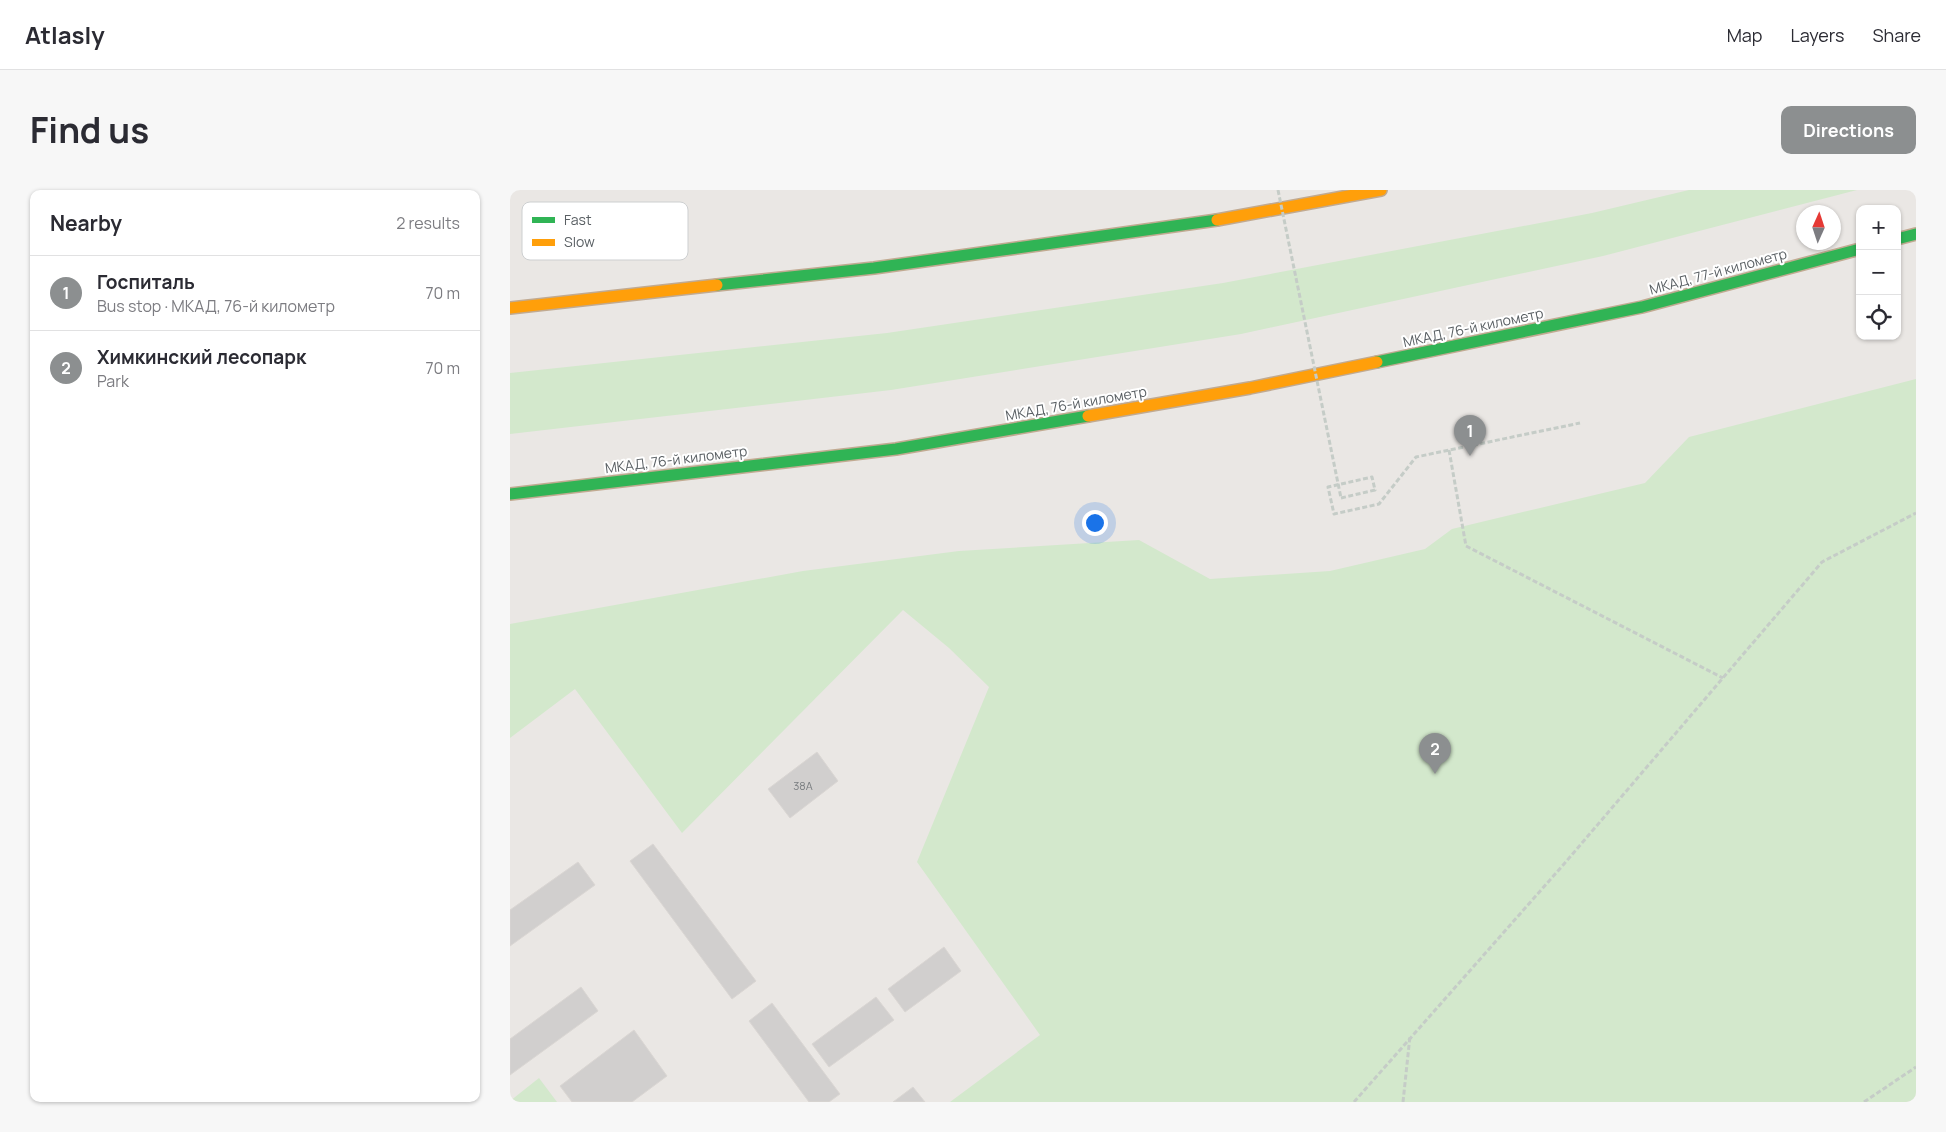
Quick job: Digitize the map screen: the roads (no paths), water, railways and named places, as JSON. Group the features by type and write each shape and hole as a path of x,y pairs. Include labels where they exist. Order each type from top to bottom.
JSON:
{"highway":[{"path":"510,308 874,268 1220,220 1381,190"},
{"path":"1901,238 1916,234"},
{"name":"МКАД, 77-й километр","path":"1642,307 1856,250"},
{"name":"МКАД, 76-й километр","path":"510,494 896,449 1250,388 1642,307"}],"place":[{"name":"Госпиталь","path":"1470,456"},
{"name":"Химкинский лесопарк","path":"1435,774"}]}
